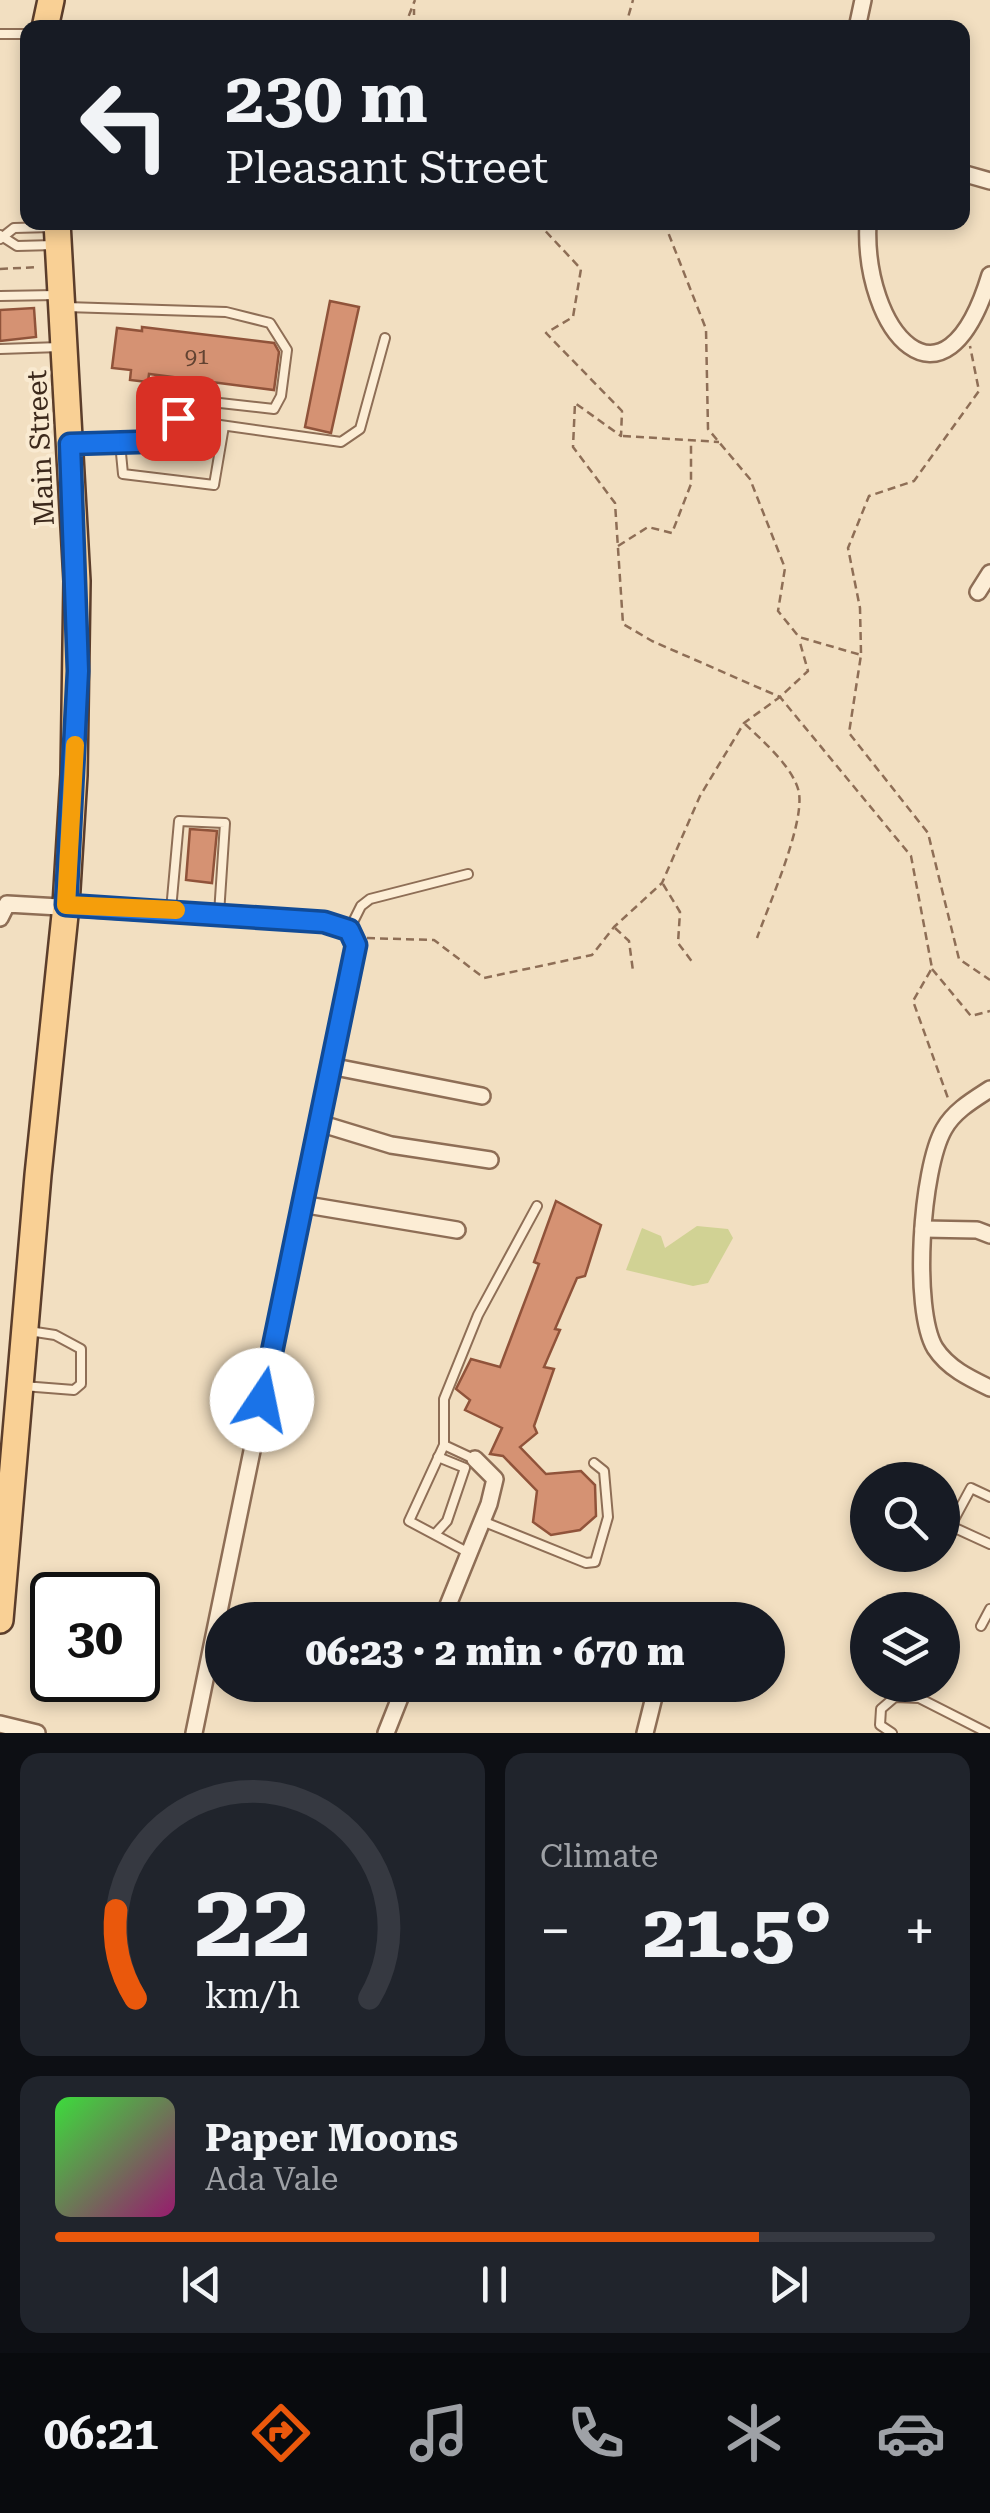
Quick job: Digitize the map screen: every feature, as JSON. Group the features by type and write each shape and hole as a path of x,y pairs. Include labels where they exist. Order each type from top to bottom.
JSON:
{"main road":[{"name":"Main Street","path":"0,1620 66,905 78,671 58,231"}],"street":[{"path":"868,230 870,273 890,332 914,351 942,352 962,338 990,275"},
{"path":"978,592 990,574"},
{"path":"0,918 8,904 66,905 324,922 356,934 352,980 301,1204 224,1602"},
{"path":"330,1066 482,1096"},
{"path":"990,1089 944,1129 934,1157 923,1228 924,1325 945,1362 990,1388"},
{"path":"319,1124 404,1148 490,1160"},
{"path":"301,1204 457,1230"},
{"path":"923,1228 977,1230 990,1235"},
{"path":"449,1602 495,1479 475,1459"},
{"path":"194,1733 205,1688"},
{"path":"386,1733 398,1702"},
{"path":"644,1733 652,1702"},
{"path":"0,1724 38,1733"}],"lane":[{"path":"1,238 17,246 58,231"},
{"path":"0,296 226,312 270,323 287,350 281,396 274,409 184,400 171,441 70,444"},
{"path":"178,418 340,442 360,429 385,338"},
{"path":"0,349 64,347"},
{"path":"120,443 123,474 214,485 224,426"},
{"path":"171,910 179,820 225,823 219,914"},
{"path":"356,934 361,906 370,899 468,874"},
{"path":"469,1553 409,1520 444,1445 444,1399 478,1315 537,1206"},
{"path":"21,1386 74,1390 81,1384 82,1370 81,1349 55,1335 25,1330"},
{"path":"444,1445 475,1459"},
{"path":"436,1533 447,1521 465,1468 438,1457"},
{"path":"482,1521 586,1563 595,1562 608,1517 604,1471 594,1463"},
{"path":"960,1504 971,1488 990,1497"},
{"path":"960,1530 990,1544"},
{"path":"981,1626 990,1608"},
{"path":"892,1733 880,1725 881,1709 895,1697 919,1698 988,1733"}],"path":[{"path":"544,230 581,270 573,317 546,333 622,410 621,436"},
{"path":"356,934 434,940 484,978 592,955 614,927 662,883 700,796 744,724 808,671 799,637 778,611 784,568 750,479 708,429 706,330 667,230"},
{"path":"0,269 38,267"},
{"path":"967,330 979,391 914,481 869,496 848,548 860,608 861,654 849,733 928,834 959,959 990,980"},
{"path":"719,442 621,436 575,402 573,447 614,503 623,624 652,641 780,697 910,856 932,968 972,1016 990,1010"},
{"path":"618,546 648,528 672,533 691,484 691,440"},
{"path":"799,637 861,654"},
{"path":"744,724 776,753 799,792 791,846 756,938"},
{"path":"662,883 680,912 678,944 693,964"},
{"path":"614,927 629,941 633,970"},
{"path":"932,968 913,1001 955,1116"}],"green space":[{"path":"697,1226 728,1229 733,1238 708,1283 693,1286 626,1270 642,1228 661,1236 665,1248"}],"building":[{"path":"330,301 359,307 331,433 305,427"},
{"path":"34,308 36,337 0,341 0,310"},
{"path":"142,327 274,343 279,352 274,390 149,374 148,382 130,380 131,370 112,368 117,328 142,331"},
{"path":"190,829 217,831 212,883 186,880"},
{"path":"556,1201 601,1225 585,1276 577,1278 555,1329 560,1330 544,1367 554,1369 534,1426 537,1433 520,1447 546,1474 581,1471 595,1485 596,1516 580,1530 551,1535 533,1522 537,1491 503,1456 490,1454 502,1428 465,1410 470,1400 456,1389 471,1359 500,1367 539,1264 534,1262"}],"slow traffic":[{"path":"75,745 66,905 176,910"}],"route":[{"path":"178,418 171,441 70,444 78,671 66,905 324,922 349,930 356,945 352,980 330,1066 262,1400"}]}
